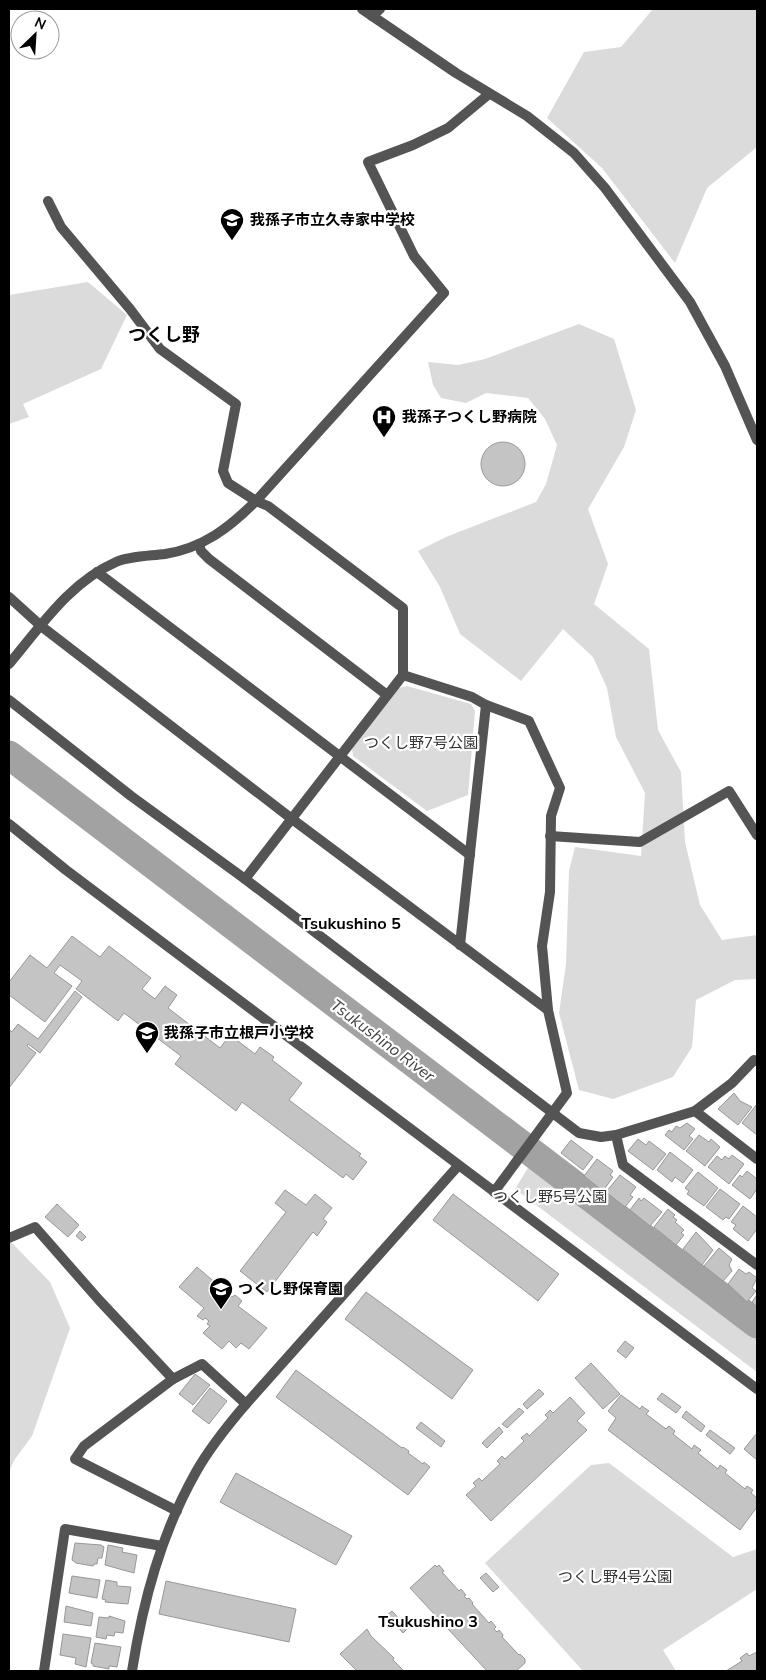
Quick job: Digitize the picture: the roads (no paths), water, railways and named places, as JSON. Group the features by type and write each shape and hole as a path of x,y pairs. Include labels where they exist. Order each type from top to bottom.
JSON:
{"street":[{"path":"362,9 376,12 489,94 507,103 556,137 574,153 606,188 690,302 725,366 757,440"},
{"path":"9,664 76,586 97,572 118,561 184,551 223,532 256,501 444,293 414,256 368,162 413,145 448,128 489,94"},
{"path":"48,201 60,227 130,309 160,349 236,404 223,471 228,483 256,501 268,506 403,608 403,675 245,879"},
{"path":"199,544 201,551 209,559 387,695"},
{"path":"97,572 470,855"},
{"path":"9,597 41,626 292,819 548,1010"},
{"path":"403,675 472,697 486,705 529,721 560,788 559,797 551,816 550,892 542,946 548,1010 567,1093 494,1192"},
{"path":"9,700 131,796 245,879 579,1133 601,1137 616,1135 694,1111 732,1083 754,1060 757,1061"},
{"path":"460,945 486,705"},
{"path":"550,836 640,842 728,791 757,835"},
{"path":"9,824 66,870 757,1389"},
{"path":"694,1111 757,1159"},
{"path":"616,1135 623,1165 757,1265"},
{"path":"132,1671 146,1595 176,1511 196,1471 218,1438 246,1404 458,1166"},
{"path":"9,1238 35,1227 99,1300 173,1378"},
{"path":"176,1511 75,1459 84,1446 173,1378 202,1364 246,1404"},
{"path":"44,1671 66,1529 162,1546"}],"waterway":[{"name":"Tsukushino River","path":"9,755 757,1324"}],"place":[{"name":"我孫子市立久寺家中学校","path":"232,241"},
{"name":"我孫子つくし野病院","path":"384,438"},
{"name":"我孫子市立根戸小学校","path":"147,1054"},
{"name":"つくし野保育園","path":"221,1310"}],"district":[{"name":"つくし野","path":"164,335"},
{"name":"Tsukushino 5","path":"351,923"},
{"name":"Tsukushino 3","path":"428,1621"}],"park label":[{"name":"つくし野7号公園","path":"421,743"},
{"name":"つくし野5号公園","path":"550,1197"},
{"name":"つくし野4号公園","path":"615,1577"}]}
